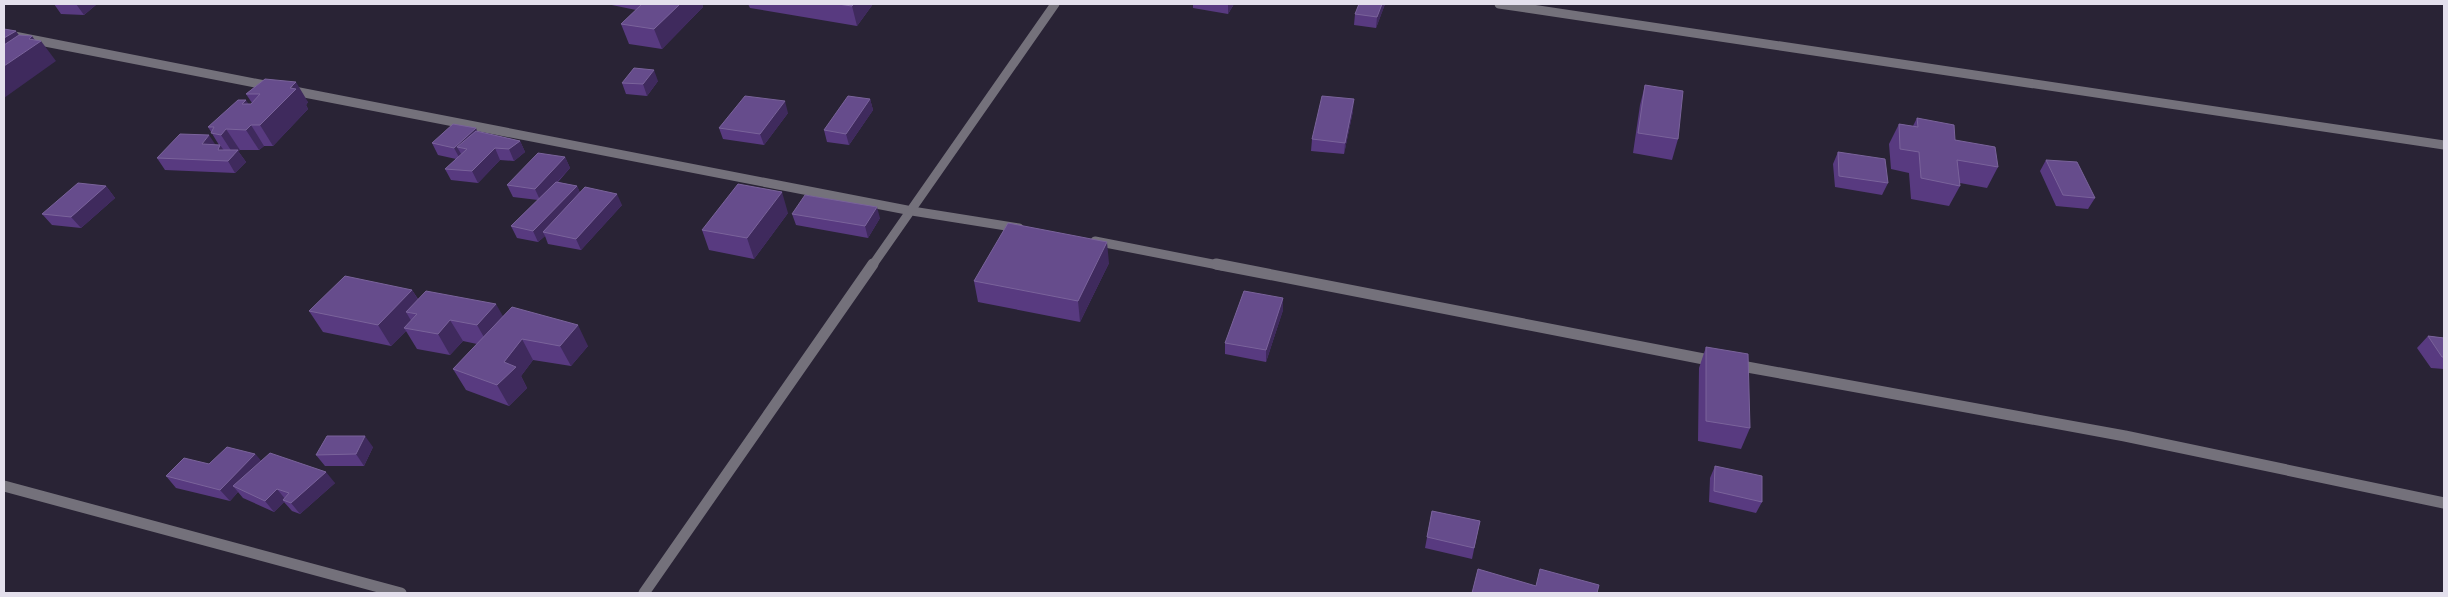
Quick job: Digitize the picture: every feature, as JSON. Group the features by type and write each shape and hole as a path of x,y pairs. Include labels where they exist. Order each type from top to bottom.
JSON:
{"street":[{"path":"644,593 1055,4"},
{"path":"1499,4 2444,145"},
{"path":"4,34 912,211 1031,229"},
{"path":"1089,240 1563,333 2125,436 2444,503"},
{"path":"4,486 402,593"}],"building":[{"path":"642,4 680,4 654,29 621,24"},
{"path":"838,4 854,4 852,6"},
{"path":"1359,4 1382,4 1377,17 1355,14"},
{"path":"4,29 16,31 4,38"},
{"path":"19,35 32,36 29,39 41,41 4,66 4,45"},
{"path":"634,68 654,70 643,84 622,83"},
{"path":"265,79 296,82 290,88 296,89 260,125 251,125 246,130 226,129 221,135 211,133 214,127 208,127 238,100 246,100 242,104 251,104 260,94 246,94"},
{"path":"1645,85 1683,91 1678,139 1638,133"},
{"path":"745,96 785,101 760,134 719,128"},
{"path":"848,96 870,99 846,134 824,130"},
{"path":"1322,96 1354,99 1345,143 1312,139"},
{"path":"1917,118 1954,125 1955,140 1995,147 1998,167 1957,160 1960,186 1921,178 1919,152 1900,149 1899,124 1918,127"},
{"path":"453,124 476,128 454,148 432,143"},
{"path":"476,131 520,141 509,149 495,148 472,171 445,169 467,149 457,147"},
{"path":"180,134 209,135 202,144 220,145 218,150 238,150 228,161 157,158"},
{"path":"1838,152 1885,159 1888,183 1839,176"},
{"path":"538,153 565,157 535,189 507,185"},
{"path":"2046,160 2077,162 2095,198 2063,195"},
{"path":"556,182 577,186 533,231 511,226"},
{"path":"78,183 106,186 71,217 42,214"},
{"path":"738,184 782,192 747,238 702,230"},
{"path":"585,187 617,194 576,239 543,232"},
{"path":"805,195 877,207 865,226 792,214"},
{"path":"1008,223 1107,242 1078,301 974,281"},
{"path":"345,276 412,290 378,325 309,311"},
{"path":"426,291 496,304 477,325 450,320 438,334 404,328 417,314 406,312"},
{"path":"1244,291 1283,298 1266,350 1225,343"},
{"path":"512,307 578,325 560,346 522,339 504,362 516,367 497,385 453,369"},
{"path":"2428,336 2444,338 2444,357 2442,357"},
{"path":"1706,347 1748,354 1750,428 1706,421"},
{"path":"327,436 365,436 356,454 316,455"},
{"path":"227,447 255,454 220,490 166,476 184,458 209,464"},
{"path":"270,453 326,472 291,503 283,500 289,493 277,489 265,501 233,486"},
{"path":"1715,466 1762,476 1762,502 1714,491"},
{"path":"1432,511 1480,521 1474,548 1427,537"},
{"path":"1478,569 1536,586 1540,569 1599,585 1597,593 1472,593"}]}
